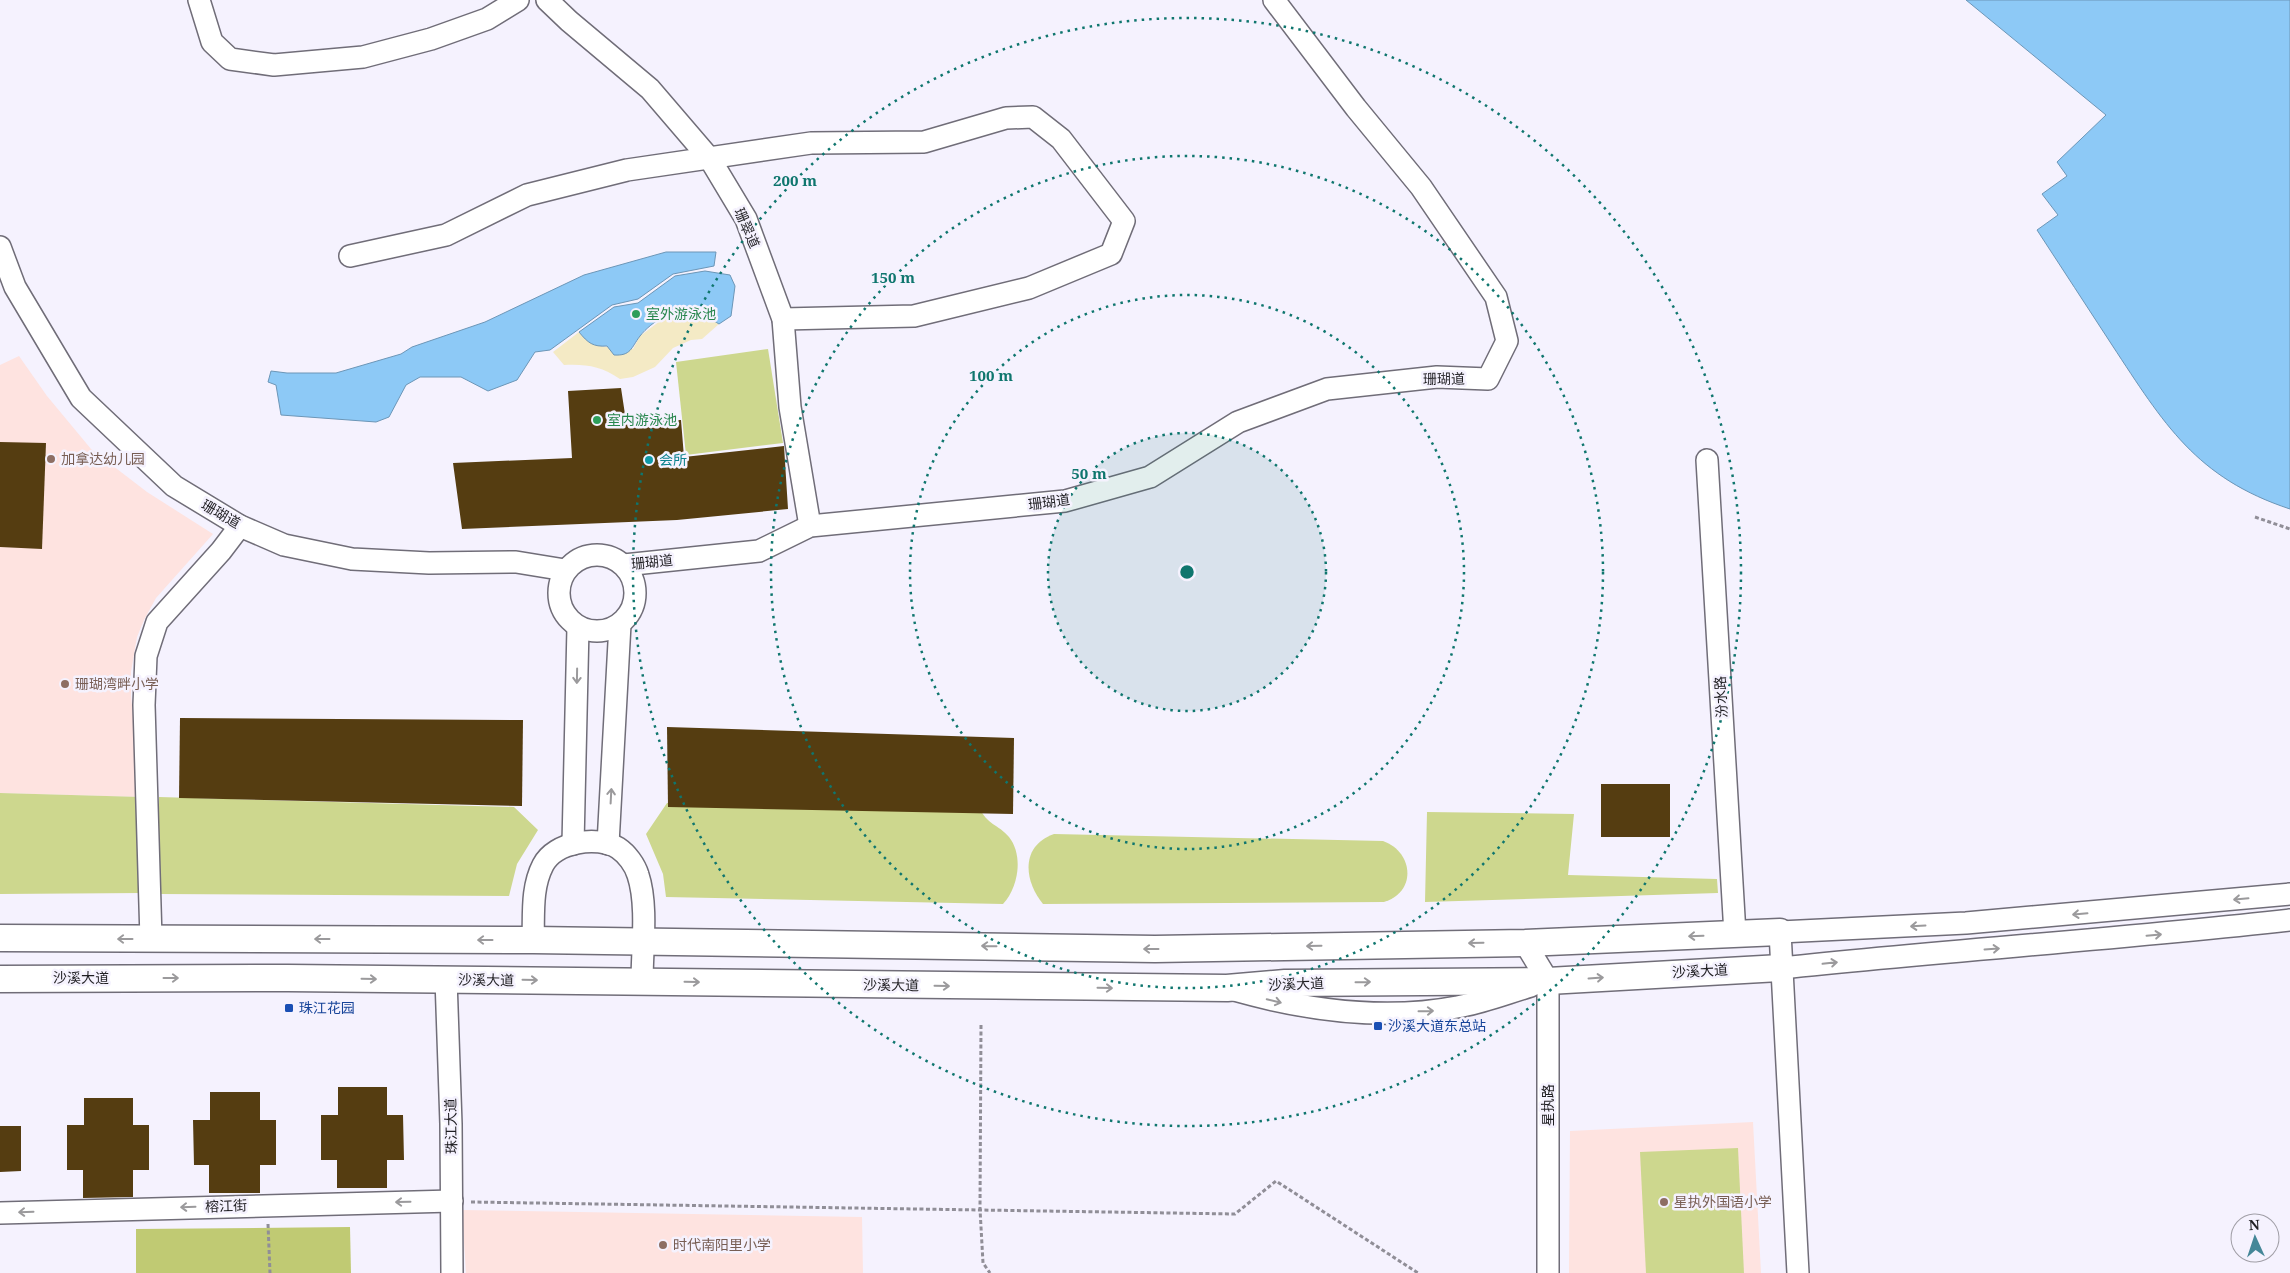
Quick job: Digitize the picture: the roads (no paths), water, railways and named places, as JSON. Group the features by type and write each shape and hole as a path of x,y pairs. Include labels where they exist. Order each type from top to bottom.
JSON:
{"main road":[{"path":"0,938 642,941 1155,949 1525,942 1780,932"},
{"name":"沙溪大道","path":"0,979 446,979 1227,988 1285,983 1548,981 1781,968"}],"street":[{"path":"199,0 212,42 230,59 274,65 363,57 431,39 487,19 518,0"},
{"name":"珊翠道","path":"547,0 569,21 650,89 710,159 746,219 783,318 790,407 810,526"},
{"name":"珊瑚道","path":"624,565 759,551 810,526 1065,502 1150,477 1238,422 1327,389 1437,377 1488,379 1507,341 1496,297 1421,187 1356,108 1274,0"},
{"path":"350,256 446,235 527,194 627,170 811,143 924,142 1006,118 1033,117 1061,139 1124,221 1111,254 1028,288 914,316 783,318"},
{"name":"珊瑚道","path":"0,247 15,287 81,398 174,486 240,526 284,545 352,559 430,563 516,562 565,570"},
{"name":"汾水路","path":"1707,460 1735,934"},
{"path":"152,939 144,705 146,656 156,622 221,551 240,526"},
{"path":"593,554 610,557 624,565 633,578 635,595 630,611 620,624 599,631 578,627 565,616 559,602 558,585 565,570 578,559 593,554"},
{"path":"608,844 620,624"},
{"path":"573,844 578,627"},
{"path":"533,940 534,894 544,864 551,854 561,847 573,844 608,844 617,847 626,855 638,875 642,905 642,982"},
{"path":"1798,1273 1780,932 1966,923 2290,894"},
{"path":"1781,968 1893,956 2084,941 2290,920"},
{"path":"1525,942 1548,981"},
{"name":"珠江大道","path":"446,979 452,1273"},
{"name":"星执路","path":"1548,981 1548,1273"},
{"name":"榕江街","path":"0,1213 452,1201"}],"water":[{"path":"1966,0 2290,0 2290,509 2257,496 2230,481 2206,464 2185,445 2149,400 2037,230 2058,215 2042,194 2067,176 2057,162 2106,115"},
{"path":"666,252 716,252 714,266 673,274 638,299 612,305 550,350 535,352 517,380 488,391 461,377 420,377 406,385 389,417 376,422 281,415 276,385 268,382 271,371 287,373 336,373 401,354 412,347 485,322 584,275"},
{"name":"室外游泳池","path":"705,271 730,275 735,286 731,316 719,324 695,310 672,313 657,320 645,330 627,353 620,355 614,355 607,346 591,344 579,332 614,307 638,303 675,276"}],"place":[{"name":"室外游泳池","path":"636,314"},
{"name":"室内游泳池","path":"597,420"},
{"name":"加拿达幼儿园","path":"51,459"},
{"name":"会所","path":"649,460"},
{"name":"珊瑚湾畔小学","path":"65,684"},
{"name":"珠江花园","path":"289,1008"},
{"name":"沙溪大道东总站","path":"1378,1026"},
{"name":"星执外国语小学","path":"1664,1202"},
{"name":"时代南阳里小学","path":"663,1245"}]}
